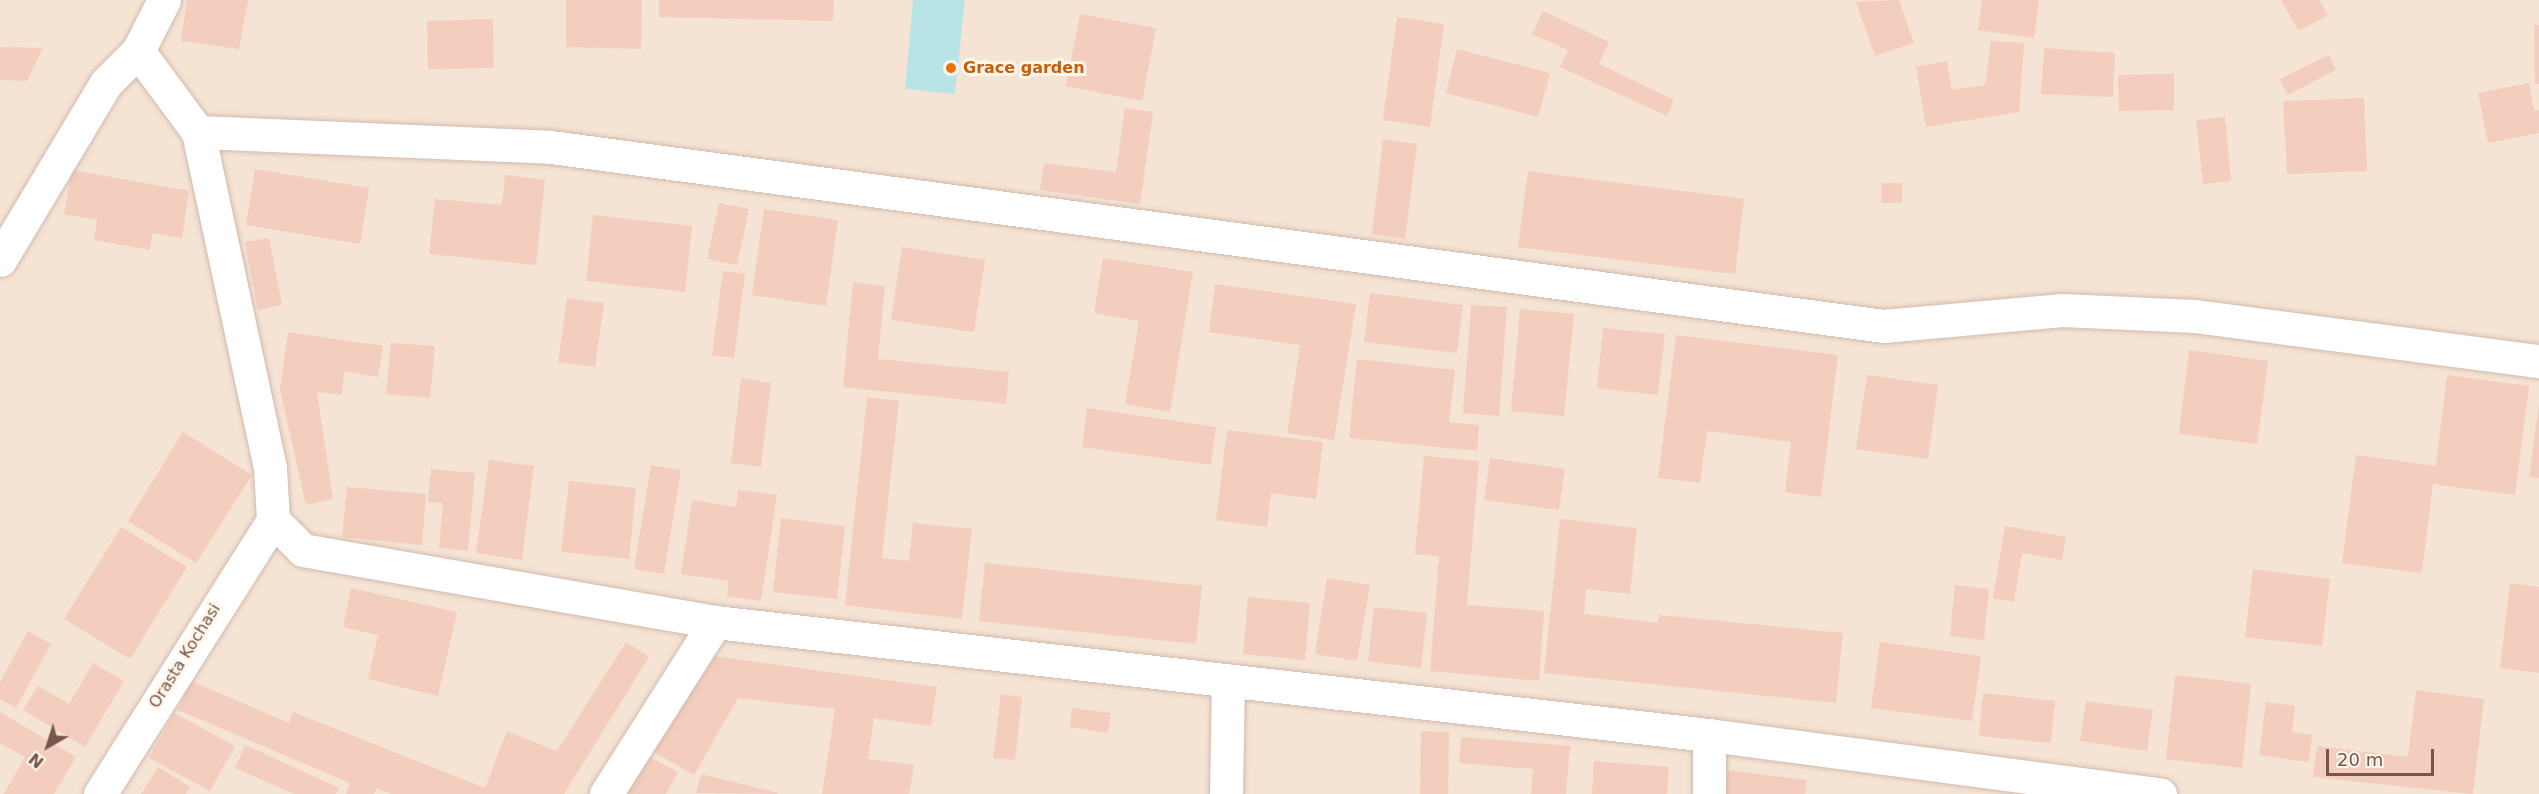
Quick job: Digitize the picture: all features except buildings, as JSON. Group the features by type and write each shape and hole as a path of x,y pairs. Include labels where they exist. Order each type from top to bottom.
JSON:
{"street":[{"path":"0,260 106,83 138,51 164,0"},
{"path":"138,51 198,132 270,468 273,520 303,550 715,622 1709,735 2160,794"},
{"path":"198,132 551,147 1883,326 2062,310 2195,316 2539,361"},
{"name":"Orasta Kochasi","path":"100,794 273,520"},
{"path":"606,794 715,622"},
{"path":"1226,794 1228,681"},
{"path":"1709,735 1709,794"}],"shaded area":[{"path":"0,0 2539,0 2539,794 0,794"}],"water":[{"path":"913,0 965,0 955,94 905,89"}],"place":[{"name":"Grace garden","path":"951,68"}]}
